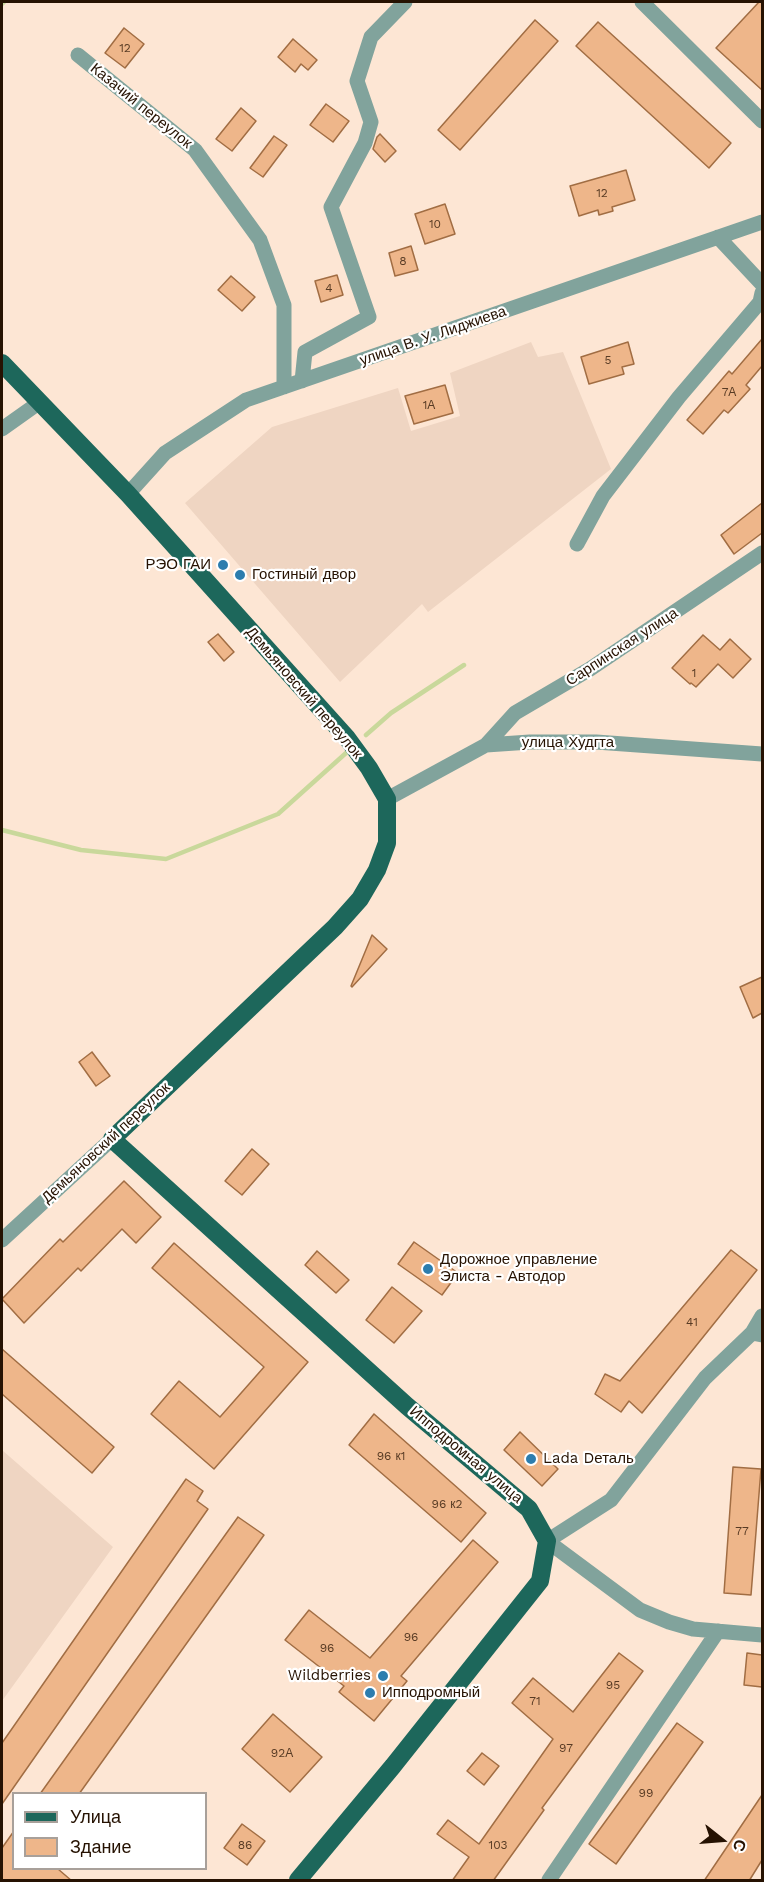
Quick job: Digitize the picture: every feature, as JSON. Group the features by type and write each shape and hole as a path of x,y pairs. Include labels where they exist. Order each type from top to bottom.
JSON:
{"main road":[{"name":"Демьяновский переулок","path":"2,363 128,494 347,738 369,768 387,799 387,843 377,870 360,899 334,927 112,1139"},
{"name":"Ипподромная улица","path":"112,1139 398,1399 530,1509 548,1541"},
{"path":"298,1881 540,1581 548,1541"}],"street":[{"path":"302,381 305,352 369,317 331,207 365,143 371,122 357,81 371,37 405,2"},
{"path":"642,2 762,121"},
{"name":"Казачий переулок","path":"78,55 195,150 260,240 284,305 284,387"},
{"name":"улица В. У. Лиджиева","path":"128,494 165,453 246,400 762,222"},
{"path":"718,237 762,284"},
{"path":"577,544 603,496 679,397 760,302 762,293"},
{"path":"2,429 40,402"},
{"name":"Сарпинская улица","path":"486,745 515,713 590,669 762,554"},
{"name":"улица Худгта","path":"387,799 486,745 596,742 762,754"},
{"name":"Демьяновский переулок","path":"2,1240 112,1139"},
{"path":"762,1316 757,1334 705,1378 611,1500 548,1541 640,1610 693,1629 762,1635"},
{"path":"549,1881 718,1631"}],"shaded area":[{"path":"531,342 538,357 563,352 611,469 428,612 422,604 340,682 185,503 272,427 398,388 411,431 460,416 450,373"},
{"path":"2,1450 113,1547 2,1701"}],"building":[{"path":"759,2 762,2 762,90 716,48"},
{"path":"535,20 558,41 460,150 438,130"},
{"path":"598,22 731,143 709,168 576,46"},
{"path":"124,28 144,44 125,68 105,53"},
{"path":"293,39 317,60 308,70 301,64 295,72 278,57"},
{"path":"326,104 349,121 333,142 310,125"},
{"path":"241,108 256,121 232,151 216,139"},
{"path":"380,134 396,151 385,162 373,149"},
{"path":"274,136 287,145 263,177 250,168"},
{"path":"626,170 635,200 612,207 613,211 599,215 598,210 579,216 570,186"},
{"path":"445,204 455,234 425,244 415,214"},
{"path":"411,246 418,270 395,276 389,253"},
{"path":"337,275 343,295 321,302 315,281"},
{"path":"231,276 255,297 242,311 218,290"},
{"path":"762,339 762,366 746,385 750,389 728,413 724,410 703,434 687,420 729,371 732,374"},
{"path":"628,342 634,364 622,367 624,374 589,384 581,357"},
{"path":"445,385 453,413 414,424 405,396"},
{"path":"762,503 762,533 734,554 721,535"},
{"path":"218,634 234,652 224,661 208,642"},
{"path":"703,635 720,650 730,639 751,659 733,678 718,664 696,687 690,684 672,668"},
{"path":"372,935 387,949 352,987 351,986"},
{"path":"762,977 762,1013 753,1018 740,987"},
{"path":"92,1052 110,1076 96,1086 79,1062"},
{"path":"252,1149 269,1164 242,1195 225,1181"},
{"path":"124,1181 161,1217 136,1243 122,1229 81,1271 78,1268 24,1323 2,1299 60,1239 63,1242"},
{"name":"Дорожное управление Элиста - Автодор","path":"414,1242 458,1273 442,1295 398,1264"},
{"path":"174,1243 308,1362 214,1469 151,1414 179,1381 220,1417 264,1367 152,1268"},
{"path":"731,1250 757,1270 642,1413 629,1401 621,1412 595,1394 605,1374 620,1381"},
{"path":"317,1251 349,1280 336,1293 305,1265"},
{"path":"392,1287 422,1311 394,1343 366,1320"},
{"path":"2,1349 114,1447 92,1473 2,1394"},
{"path":"374,1414 486,1513 461,1542 349,1445"},
{"name":"Lada Dеталь","path":"520,1432 558,1469 542,1486 504,1450"},
{"path":"733,1467 761,1469 751,1595 724,1593"},
{"path":"186,1479 203,1491 197,1501 208,1509 2,1804 2,1743"},
{"path":"238,1517 264,1535 80,1792 41,1792"},
{"path":"473,1540 498,1562 401,1676 407,1681 374,1721 339,1692 344,1686 285,1640 309,1610 370,1658"},
{"path":"619,1653 643,1671 542,1808 544,1810 493,1881 452,1881 469,1857 437,1834 448,1820 479,1844 553,1739 512,1703 533,1678 573,1712"},
{"path":"747,1653 762,1655 762,1687 744,1685"},
{"path":"273,1714 322,1757 290,1792 242,1749"},
{"path":"677,1723 703,1742 616,1864 589,1844"},
{"path":"482,1753 499,1766 484,1785 467,1771"},
{"path":"762,1795 762,1860 749,1881 704,1881"},
{"path":"242,1824 265,1841 247,1865 224,1848"},
{"path":"12,1834 12,1870 59,1870 72,1881 2,1881 2,1848"}],"waterway":[{"path":"366,735 391,713 464,665"},
{"path":"2,830 81,850 166,859 278,814 346,753"}],"place":[{"name":"РЭО ГАИ","path":"223,565"},
{"name":"Гостиный двор","path":"240,575"},
{"name":"Дорожное управление Элиста - Автодор","path":"428,1269"},
{"name":"Lada Dеталь","path":"531,1459"},
{"name":"Wildberries","path":"383,1676"},
{"name":"Ипподромный","path":"370,1693"}]}
